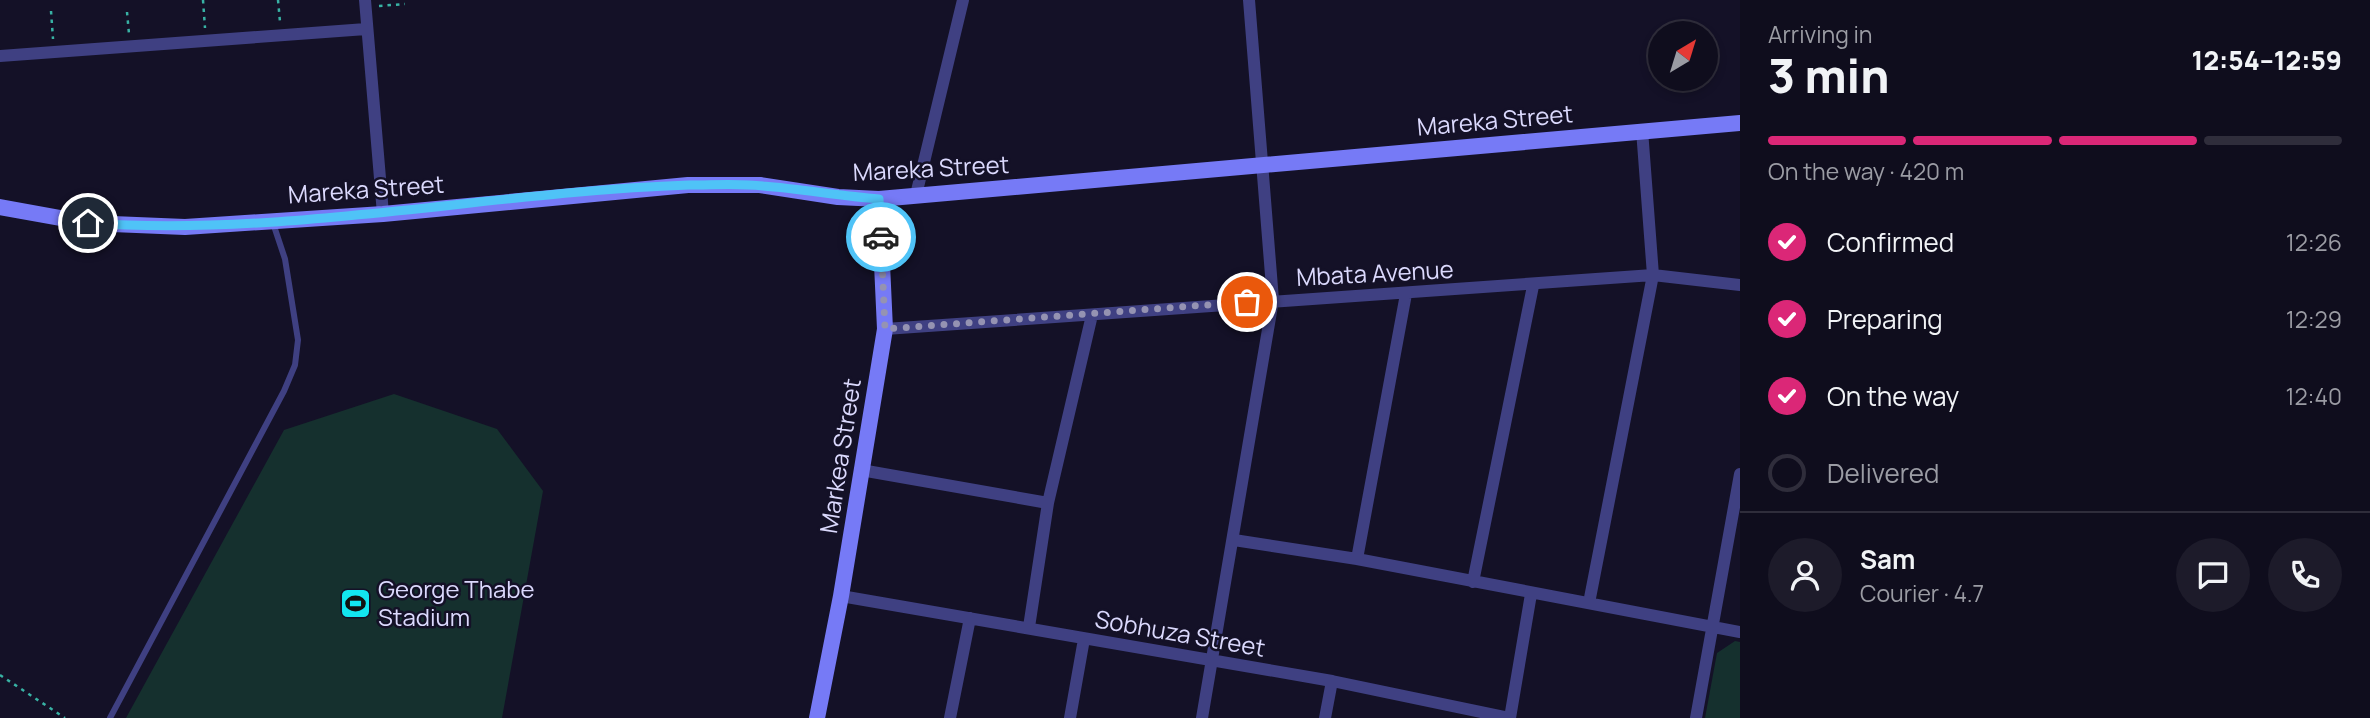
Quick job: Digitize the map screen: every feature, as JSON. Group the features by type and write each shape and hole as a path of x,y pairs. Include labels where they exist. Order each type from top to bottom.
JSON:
{"main road":[{"name":"Mareka Street","path":"0,207 88,223 185,227 383,214 688,186 761,185 838,197 879,199 1740,123"},
{"name":"Markea Street","path":"817,718 841,596 885,329 879,199"}],"street":[{"path":"916,195 963,0"},
{"path":"1202,718 1273,300 1249,0"},
{"path":"365,4 383,214"},
{"path":"0,56 366,29"},
{"path":"1589,603 1653,275 1642,130"},
{"name":"Mbata Avenue","path":"885,329 1273,300 1406,295 1653,275 1740,285"},
{"path":"1473,582 1533,286"},
{"path":"1357,559 1406,295"},
{"path":"1029,627 1048,503 1092,315"},
{"path":"861,470 1048,503"},
{"path":"1696,718 1740,474"},
{"path":"1234,540 1357,559 1740,632"},
{"path":"1510,718 1531,594"},
{"name":"Sobhuza Street","path":"841,596 1029,627 1213,663 1332,681 1452,713 1510,718"},
{"path":"950,718 970,618"},
{"path":"1070,718 1084,639"},
{"path":"1325,718 1332,681"}],"lane":[{"path":"110,718 284,391 295,365 298,340 285,259 272,220"}],"path":[{"path":"203,0 205,42"},
{"path":"278,0 282,36"},
{"path":"365,4 405,4"},
{"path":"51,11 54,53"},
{"path":"127,12 130,47"},
{"path":"0,675 65,718"}],"green space":[{"name":"George Thabe Stadium","path":"394,394 497,429 543,491 502,718 126,718 284,430"},
{"path":"1735,641 1740,642 1740,718 1705,718 1717,653"}],"way so far":[{"path":"881,237 885,329 1247,302"}],"place":[{"name":"George Thabe Stadium","path":"355,604"}],"route":[{"path":"88,223 185,227 383,214 637,188 761,185 838,197 879,199 881,237"}]}
